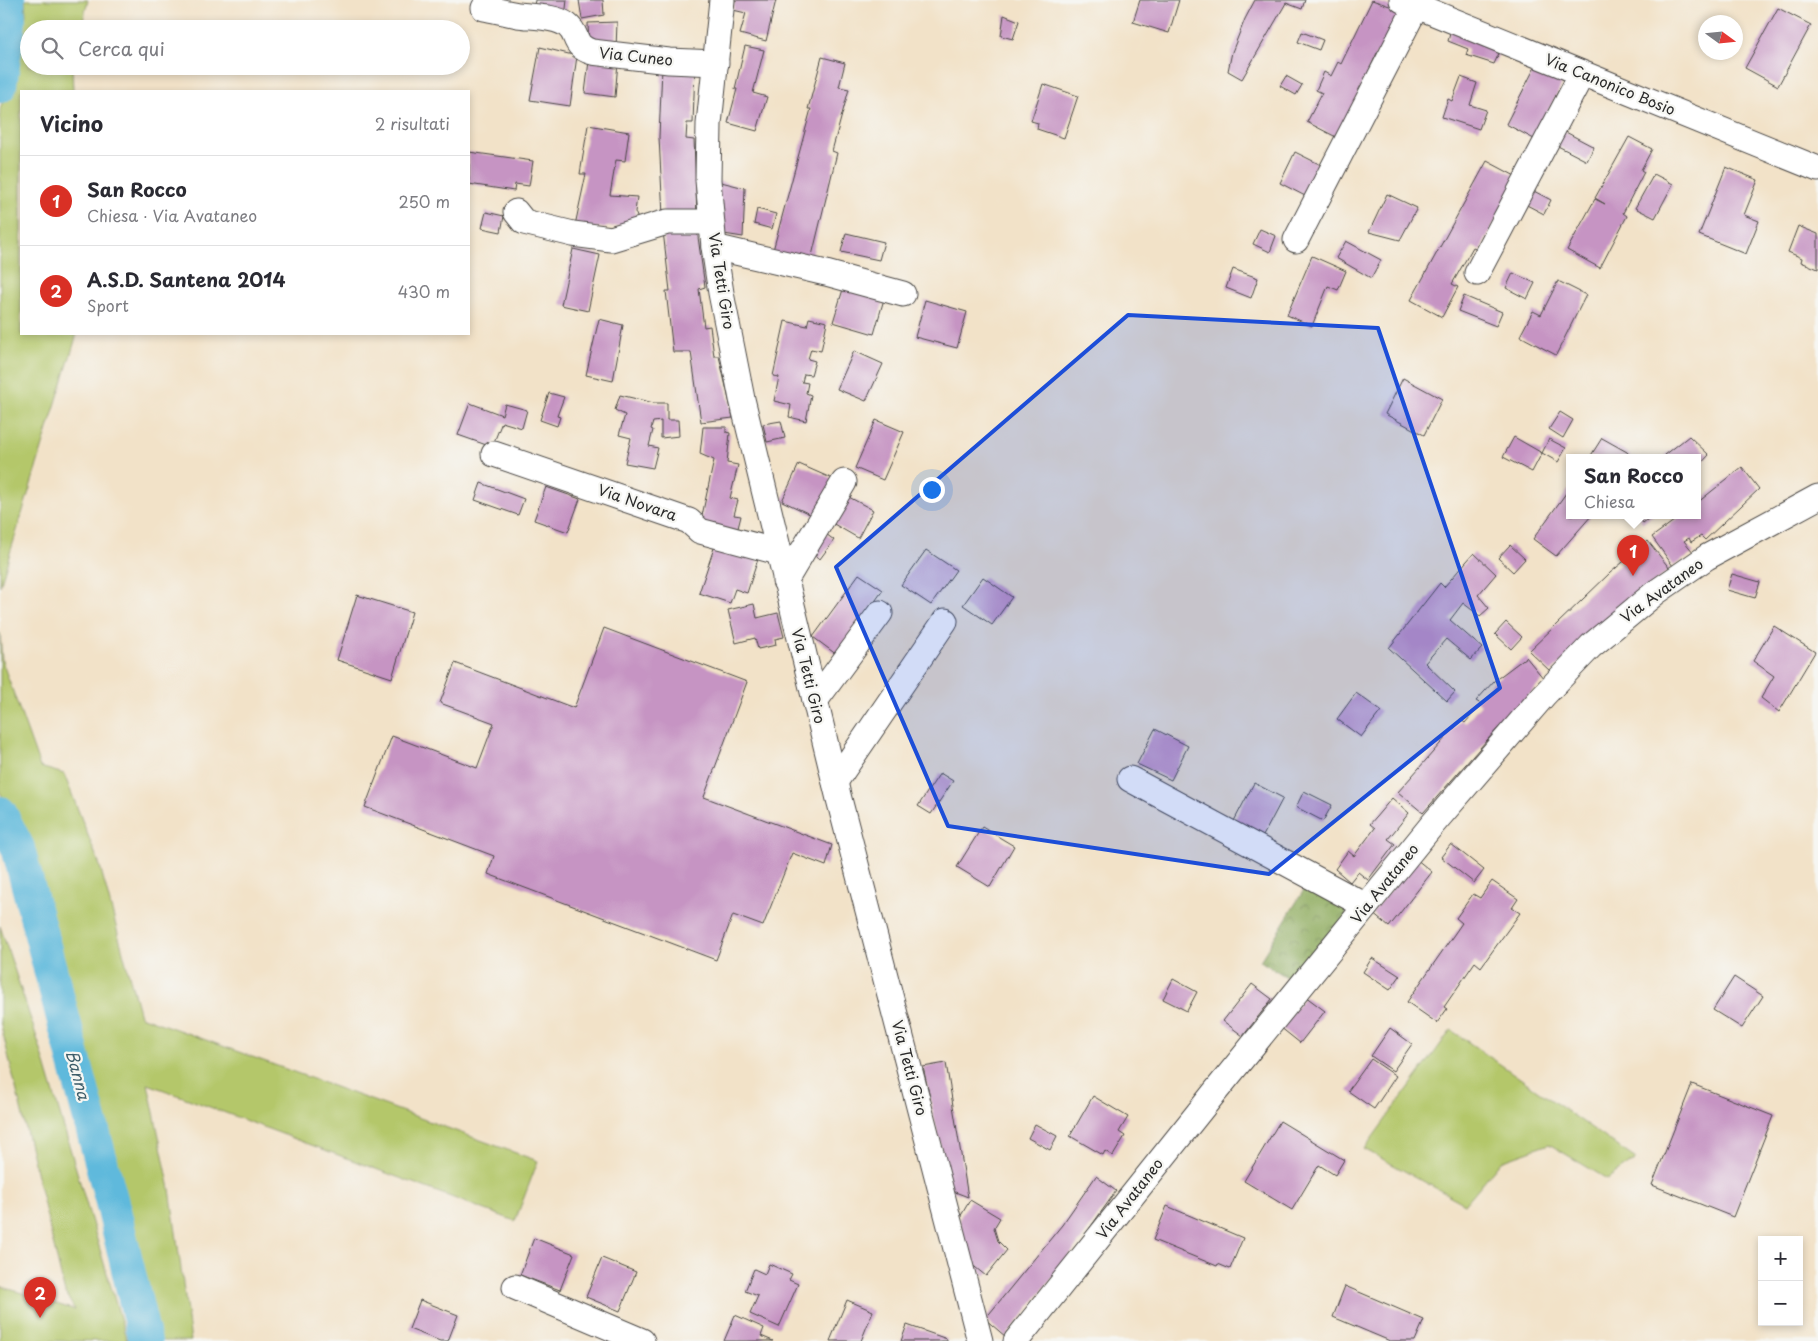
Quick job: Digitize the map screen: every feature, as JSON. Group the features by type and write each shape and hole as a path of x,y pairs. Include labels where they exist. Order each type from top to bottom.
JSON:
{"street":[{"name":"Via Tetti Giro","path":"722,0 709,124 708,180 720,293 742,399 785,581 835,782 980,1341"},
{"name":"Via Canonico Bosio","path":"1410,3 1818,168"},
{"path":"1296,240 1410,3"},
{"name":"Via Cuneo","path":"484,8 516,15 558,20 573,31 577,43 583,49 592,52 669,61 716,63"},
{"path":"1477,273 1582,74"},
{"path":"516,212 524,222 602,239 623,237 667,222 712,222"},
{"path":"714,247 826,273 903,294"},
{"name":"Via Novara","path":"494,454 689,522 700,531 778,552"},
{"path":"785,581 844,482"},
{"name":"Via Avataneo","path":"1016,1341 1432,825 1544,696 1591,646 1654,593 1679,575 1707,557 1818,497"},
{"path":"815,701 880,612"},
{"path":"835,782 945,621"},
{"path":"1130,779 1366,906"},
{"path":"514,1287 642,1341"}],"highlighted area":[{"path":"1128,315 1378,328 1500,688 1269,874 948,826 836,567"}],"green space":[{"path":"25,0 88,0 83,20 25,20"},
{"path":"20,37 20,75 72,75 73,90 20,90 20,335 77,335 0,586 0,110"},
{"path":"0,633 2,661 40,767 64,774 100,866 140,1016 538,1161 515,1221 148,1084 170,1189 191,1341 152,1341 144,1289 84,1080 21,837 0,792"},
{"path":"1307,885 1344,903 1347,918 1297,983 1260,961"},
{"path":"0,926 40,1047 127,1341 0,1341 0,1286 75,1310 65,1293 0,1021"},
{"path":"1451,1030 1636,1159 1607,1179 1549,1144 1501,1161 1465,1204 1364,1149"}],"building":[{"path":"535,0 567,0 565,17 533,13"},
{"path":"579,0 603,0 604,15 582,19"},
{"path":"735,0 776,0 766,41 740,34 746,13 733,10"},
{"path":"1140,0 1179,0 1169,33 1133,22"},
{"path":"1255,0 1305,0 1302,9 1286,3 1242,79 1228,71 1232,52"},
{"path":"1372,0 1407,12 1385,57 1377,53 1338,138 1307,122 1322,93 1316,90 1324,72 1331,76 1338,62 1341,64"},
{"path":"1778,8 1811,25 1778,86 1745,68"},
{"path":"1004,15 1019,21 1013,39 1001,36"},
{"path":"617,22 616,49 589,48 588,23"},
{"path":"1451,30 1500,51 1494,64 1466,55 1468,49 1448,41"},
{"path":"1302,32 1323,40 1319,50 1298,42"},
{"path":"745,46 764,50 753,93 767,97 757,131 728,123"},
{"path":"540,47 577,56 570,106 530,100"},
{"path":"822,57 845,63 839,87 849,89 832,151 837,153 810,264 772,254 811,109 808,109"},
{"path":"589,61 618,62 615,97 585,93"},
{"path":"1536,65 1564,80 1534,139 1506,124"},
{"path":"695,67 693,123 687,123 686,139 694,140 697,216 663,216 659,137 662,68"},
{"path":"1286,76 1302,85 1296,95 1280,86"},
{"path":"1461,77 1477,83 1470,105 1486,110 1479,129 1442,117 1448,99 1452,101"},
{"path":"1043,84 1078,96 1064,138 1037,129 1038,123 1031,121"},
{"path":"588,125 629,132 625,161 616,160 610,195 637,197 635,212 640,224 574,230 586,174 580,174"},
{"path":"1560,129 1594,147 1587,161 1552,143"},
{"path":"1629,137 1652,149 1641,170 1644,172 1623,213 1627,216 1600,268 1567,250 1595,199 1605,204 1595,198"},
{"path":"470,152 533,161 529,186 515,184 514,191 470,184"},
{"path":"1295,152 1325,167 1309,198 1280,183"},
{"path":"1487,161 1519,178 1480,250 1473,247 1452,284 1458,287 1442,317 1411,300"},
{"path":"1726,167 1758,180 1744,215 1759,221 1746,254 1699,235"},
{"path":"1654,174 1673,184 1655,218 1635,208"},
{"path":"717,181 745,188 743,237 724,234"},
{"path":"1528,188 1551,200 1544,214 1521,202"},
{"path":"1387,194 1417,208 1400,240 1369,232"},
{"path":"757,209 776,214 772,229 754,224"},
{"path":"486,212 504,216 501,232 482,228"},
{"path":"1798,226 1818,234 1818,269 1801,262 1802,258 1788,252"},
{"path":"1260,229 1276,236 1270,252 1253,244"},
{"path":"697,230 705,287 699,289 704,327 710,326 714,356 719,356 733,418 701,422 691,352 673,352 666,291 670,291 663,231"},
{"path":"846,233 884,242 879,260 841,252"},
{"path":"1346,241 1381,260 1371,278 1336,258"},
{"path":"573,249 600,255 588,311 561,305"},
{"path":"1312,256 1346,271 1338,290 1328,286 1312,326 1287,315"},
{"path":"1233,269 1258,278 1251,298 1226,288"},
{"path":"1513,273 1535,283 1527,299 1506,288"},
{"path":"1558,281 1586,295 1556,355 1520,336 1533,311 1541,315"},
{"path":"844,286 884,299 874,334 833,322"},
{"path":"1464,296 1502,312 1496,326 1458,311"},
{"path":"925,300 967,312 957,348 915,337"},
{"path":"809,318 827,322 821,351 811,349 808,359 815,361 811,375 804,374 802,382 808,383 806,393 811,395 806,421 789,417 791,405 774,401 779,377 773,376 785,321 807,326"},
{"path":"599,319 623,325 613,381 586,375"},
{"path":"854,351 883,364 866,401 837,389"},
{"path":"1403,378 1442,399 1424,435 1385,414"},
{"path":"549,393 564,397 557,416 560,417 557,426 540,420"},
{"path":"620,395 654,403 667,403 667,420 678,420 679,436 661,438 661,421 653,422 649,446 658,448 653,468 625,463 631,438 619,435 625,415 615,410"},
{"path":"470,403 502,415 505,404 527,410 522,428 502,422 492,447 458,435"},
{"path":"1560,412 1573,420 1563,438 1549,429"},
{"path":"876,420 904,432 883,480 855,468"},
{"path":"781,421 785,438 767,442 763,424"},
{"path":"703,427 726,427 726,432 730,433 727,463 738,465 730,498 738,500 734,515 741,516 737,532 700,525 714,460 700,454"},
{"path":"1689,436 1709,455 1701,464 1701,454 1666,454"},
{"path":"1514,437 1542,453 1532,472 1503,457"},
{"path":"1602,438 1629,454 1592,454"},
{"path":"1549,439 1566,448 1558,462 1542,453"},
{"path":"799,464 833,479 816,517 782,501"},
{"path":"1742,467 1759,489 1705,540 1701,536 1691,542 1689,538 1684,541 1694,553 1673,566 1652,537 1677,519 1701,519 1701,500"},
{"path":"481,483 524,499 518,515 475,500"},
{"path":"546,487 580,499 568,532 534,520"},
{"path":"1566,493 1566,519 1588,519 1556,556 1533,539"},
{"path":"847,496 873,510 858,538 832,523"},
{"path":"1640,519 1648,519 1643,523"},
{"path":"822,531 834,540 820,559 808,551"},
{"path":"1648,541 1670,569 1551,672 1529,651 1610,573"},
{"path":"715,545 758,559 747,593 735,589 730,603 699,593"},
{"path":"1510,545 1525,559 1513,572 1498,558"},
{"path":"926,550 956,570 931,605 901,585"},
{"path":"1474,553 1496,574 1478,595 1489,608 1480,616 1463,603 1450,620 1482,648 1471,660 1446,639 1425,663 1455,692 1447,701 1389,648 1440,583 1444,587"},
{"path":"859,574 883,590 837,655 813,637"},
{"path":"1732,574 1760,582 1755,598 1727,590"},
{"path":"983,577 1012,597 992,625 963,605"},
{"path":"357,595 412,612 392,678 337,660"},
{"path":"754,604 757,618 778,613 784,637 775,639 776,645 758,649 755,638 736,643 728,610"},
{"path":"1506,622 1522,637 1511,649 1495,634"},
{"path":"1774,626 1815,652 1779,712 1761,698 1774,676 1753,661"},
{"path":"604,628 747,682 704,797 832,845 826,866 792,853 763,926 733,915 716,960 488,874 494,856 365,807 392,736 477,768 494,723 440,703 455,663 574,708"},
{"path":"1526,657 1544,679 1423,813 1398,792 1461,720 1465,723 1481,704 1476,701 1494,681"},
{"path":"1356,693 1381,711 1361,737 1337,719"},
{"path":"1155,729 1188,746 1171,780 1137,764"},
{"path":"940,773 953,781 931,814 918,806"},
{"path":"1254,783 1283,798 1263,836 1234,821"},
{"path":"1304,791 1332,805 1323,821 1296,807"},
{"path":"1392,798 1409,813 1388,839 1395,844 1368,880 1358,872 1350,882 1335,869 1348,851 1354,856 1375,828 1370,824"},
{"path":"982,827 1014,846 990,887 957,867"},
{"path":"1451,844 1484,870 1474,883 1441,857"},
{"path":"1416,859 1432,872 1389,927 1372,913"},
{"path":"1492,881 1518,899 1512,908 1520,913 1481,967 1475,962 1444,1007 1447,1009 1437,1023 1407,1002 1462,923 1456,918 1473,894 1480,898"},
{"path":"1372,958 1400,976 1390,990 1363,972"},
{"path":"1734,977 1763,996 1742,1028 1713,1010"},
{"path":"1173,979 1197,992 1187,1011 1163,999"},
{"path":"1252,984 1272,999 1243,1036 1223,1021"},
{"path":"1305,996 1325,1011 1300,1043 1280,1027"},
{"path":"1390,1028 1412,1044 1393,1071 1371,1056"},
{"path":"1371,1059 1396,1076 1374,1109 1348,1091"},
{"path":"946,1063 968,1197 950,1190 923,1067"},
{"path":"1692,1084 1773,1116 1733,1217 1652,1185"},
{"path":"1093,1096 1128,1117 1119,1132 1125,1136 1113,1156 1105,1151 1103,1155 1070,1136"},
{"path":"1280,1121 1344,1160 1335,1175 1319,1165 1292,1210 1244,1181"},
{"path":"1035,1124 1057,1136 1050,1150 1028,1138"},
{"path":"1096,1176 1116,1191 1082,1239 1006,1337 985,1319 1062,1225"},
{"path":"970,1200 1000,1218 994,1228 998,1241 1007,1250 986,1276 970,1263 959,1219"},
{"path":"1167,1206 1243,1238 1230,1269 1218,1264 1217,1266 1153,1240"},
{"path":"534,1238 574,1254 560,1290 520,1275"},
{"path":"602,1258 636,1272 620,1311 586,1297"},
{"path":"769,1264 792,1274 789,1280 798,1284 779,1327 750,1314 758,1296 745,1291 754,1269 765,1274"},
{"path":"1345,1286 1424,1320 1415,1341 1390,1341 1333,1317"},
{"path":"420,1300 458,1315 448,1341 440,1341 409,1329"},
{"path":"847,1300 873,1311 861,1341 830,1341"},
{"path":"735,1315 764,1328 761,1336 773,1341 724,1341"},
{"path":"907,1325 947,1339 947,1341 901,1341"}],"waterway":[{"name":"Banna","path":"0,86 9,22 8,0"},
{"name":"Banna","path":"0,813 18,848 114,1210 145,1341"}],"place":[{"name":"San Rocco","path":"1633,576"},
{"name":"A.S.D. Santena 2014","path":"40,1318"}]}
